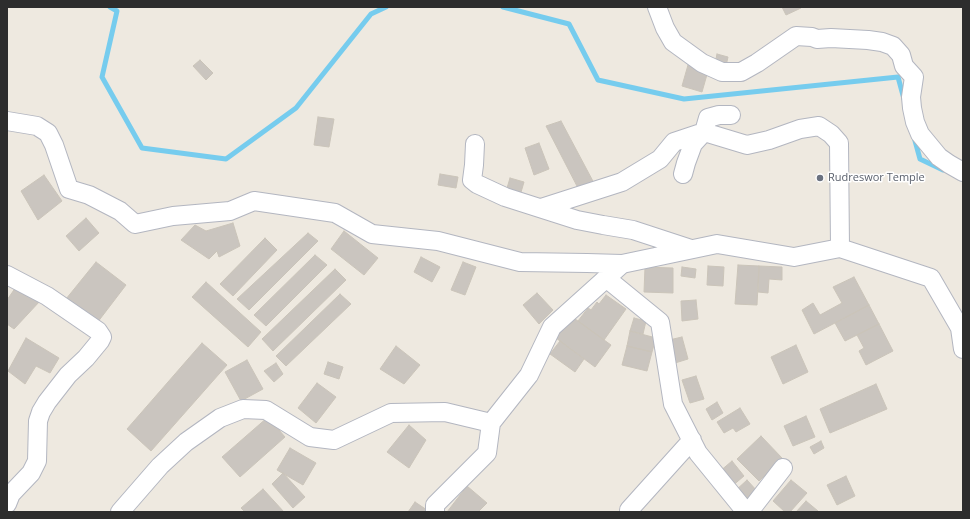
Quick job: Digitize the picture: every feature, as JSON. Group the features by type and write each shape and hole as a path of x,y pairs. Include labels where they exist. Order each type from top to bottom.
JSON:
{"street":[{"path":"657,7 672,42 702,63 722,72 741,72 757,63 796,36 812,37 817,39 831,38 868,40 882,42 893,46 900,55 904,66 914,77 911,97 915,122 920,134 939,157 963,172"},
{"path":"683,174 693,144 704,132 708,118 719,115 731,115"},
{"path":"7,121 37,126 48,133 54,145 69,189 89,195 120,211 135,224 173,216 230,211 254,201 335,213 372,234 438,242 520,262 587,262 622,264 717,244 794,257 840,248 931,278 961,327 963,348"},
{"path":"540,208 622,182 660,159 674,142 704,132 747,145 769,140 800,129 819,126 832,134 839,143 840,248"},
{"path":"475,144 472,180 505,196 577,220 633,230 692,249"},
{"path":"435,512 435,505 487,453 491,423 529,375 552,327 622,264"},
{"path":"7,275 47,296 98,331 102,337 86,358 68,375 41,412 38,421 37,461 31,473 11,494 7,504 11,512"},
{"path":"606,278 660,322 673,404 698,453 746,512"},
{"path":"120,512 160,466 186,442 220,418 243,409 266,410 310,437 334,440 391,413 445,412 491,423"},
{"path":"629,510 692,440"},
{"path":"749,512 783,468"}],"building":[{"path":"782,7 800,7 801,8 786,15"},
{"path":"717,54 728,57 726,66 715,64"},
{"path":"200,60 213,73 206,80 193,66"},
{"path":"688,65 708,71 702,92 682,86"},
{"path":"318,117 334,119 329,147 314,145"},
{"path":"561,121 595,185 579,190 546,126"},
{"path":"539,143 549,169 534,175 525,148"},
{"path":"440,174 458,177 456,188 438,185"},
{"path":"44,175 62,201 38,220 21,191"},
{"path":"510,178 524,182 519,199 505,195"},
{"path":"86,218 99,233 79,251 66,236"},
{"path":"233,223 240,246 219,257 217,251 209,259 181,240 195,225 206,231"},
{"path":"344,231 378,258 364,275 331,249"},
{"path":"308,233 318,241 249,310 237,299"},
{"path":"265,238 277,250 233,296 220,284"},
{"path":"315,255 327,265 266,326 254,315"},
{"path":"421,257 440,267 432,282 414,272"},
{"path":"96,262 126,285 97,323 66,299"},
{"path":"463,262 476,267 465,295 451,290"},
{"path":"738,265 759,266 757,305 735,304"},
{"path":"708,266 724,267 723,286 707,285"},
{"path":"759,266 782,267 782,280 769,279 768,293 758,292"},
{"path":"645,267 673,268 673,293 644,292"},
{"path":"682,267 696,269 695,278 681,276"},
{"path":"335,269 346,280 273,351 262,339"},
{"path":"854,277 869,305 814,334 802,310 813,303 820,315 842,303 833,287"},
{"path":"206,282 261,332 248,347 192,297"},
{"path":"18,284 40,301 14,329 7,324 7,300"},
{"path":"537,293 553,310 539,324 523,305"},
{"path":"340,294 351,304 286,366 276,356"},
{"path":"606,295 626,309 604,340 578,321 588,308 591,310 597,302 599,304"},
{"path":"696,300 698,319 682,321 681,301"},
{"path":"869,305 879,324 845,341 835,323"},
{"path":"571,316 611,345 595,367 556,338"},
{"path":"634,318 646,321 643,334 630,331"},
{"path":"879,324 893,351 866,365 859,351 864,348 857,335"},
{"path":"630,331 656,338 652,352 627,346"},
{"path":"682,337 688,359 675,363 669,340"},
{"path":"26,338 59,358 50,373 36,366 25,384 8,371"},
{"path":"560,341 584,359 575,372 550,354"},
{"path":"202,343 227,365 151,451 127,429"},
{"path":"796,345 808,372 783,384 771,357"},
{"path":"396,346 420,365 404,384 380,369"},
{"path":"627,346 652,352 647,371 622,365"},
{"path":"247,360 263,389 241,401 225,372"},
{"path":"328,362 343,367 339,379 324,374"},
{"path":"276,363 283,374 274,382 264,371"},
{"path":"696,376 704,399 690,403 682,380"},
{"path":"317,383 336,397 316,423 298,408"},
{"path":"876,384 887,409 830,433 820,409"},
{"path":"717,402 723,413 712,420 706,409"},
{"path":"740,408 750,424 736,432 733,428 724,433 717,422"},
{"path":"806,416 815,437 793,446 784,426"},
{"path":"268,417 285,437 240,477 222,457"},
{"path":"409,425 426,440 409,468 387,452"},
{"path":"761,436 782,458 759,481 737,459"},
{"path":"821,441 824,448 814,454 810,447"},
{"path":"290,448 316,463 303,485 277,470"},
{"path":"732,461 744,476 731,487 719,472"},
{"path":"283,473 305,497 293,508 272,484"},
{"path":"846,476 855,496 837,505 827,485"},
{"path":"747,480 758,492 746,503 735,491"},
{"path":"791,480 807,493 790,512 785,512 773,501"},
{"path":"467,486 487,503 478,512 447,512"},
{"path":"263,489 284,512 245,512 241,508"},
{"path":"806,501 818,511 818,512 796,512"},
{"path":"415,502 430,512 408,512"}],"waterway":[{"path":"110,7 117,11 102,77 142,148 226,159 296,108 371,14 386,7"},
{"path":"503,7 569,24 598,80 684,99 898,77 904,99"},
{"path":"914,137 920,159 943,170"}],"place":[{"name":"Rudreswor Temple","path":"820,178"}]}
